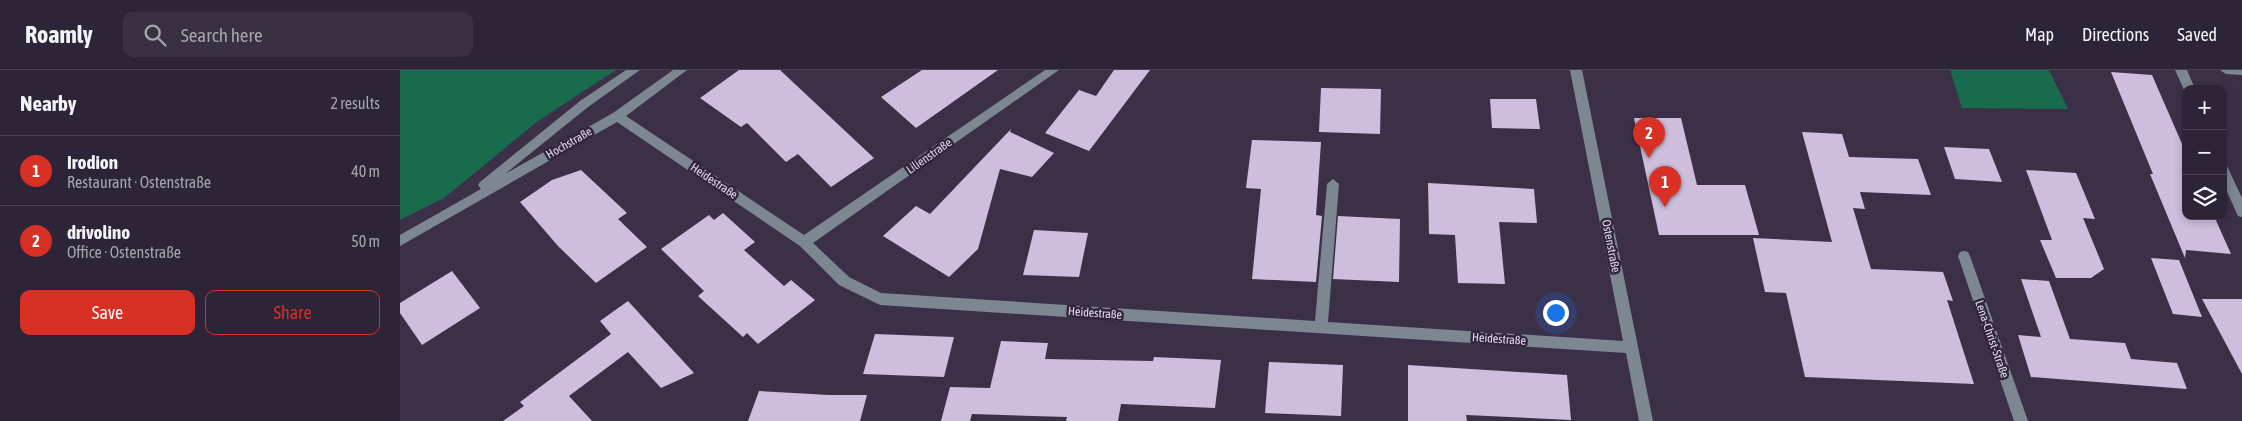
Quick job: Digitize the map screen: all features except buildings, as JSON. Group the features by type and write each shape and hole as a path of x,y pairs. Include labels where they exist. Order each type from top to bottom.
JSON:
{"street":[{"name":"Hochstraße","path":"453,210 584,104 634,70"},
{"name":"Hochstraße","path":"400,240 617,116 681,70"},
{"name":"Lilienstraße","path":"804,242 1054,70"},
{"name":"Ostenstraße","path":"1576,70 1646,421"},
{"path":"2181,70 2187,85"},
{"path":"2226,70 2242,71"},
{"name":"Heidestraße","path":"617,116 804,242 844,281 880,299 1631,347"},
{"path":"2226,175 2242,212"},
{"path":"1321,327 1333,184"},
{"name":"Lena-Christ-Straße","path":"1964,256 2021,421"}],"green space":[{"path":"400,70 616,70 538,121 444,198 400,220"},
{"path":"1950,70 2049,70 2068,109 1962,108"}],"place":[{"name":"drivolino","path":"1649,158"},
{"name":"Irodion","path":"1665,207"}]}
